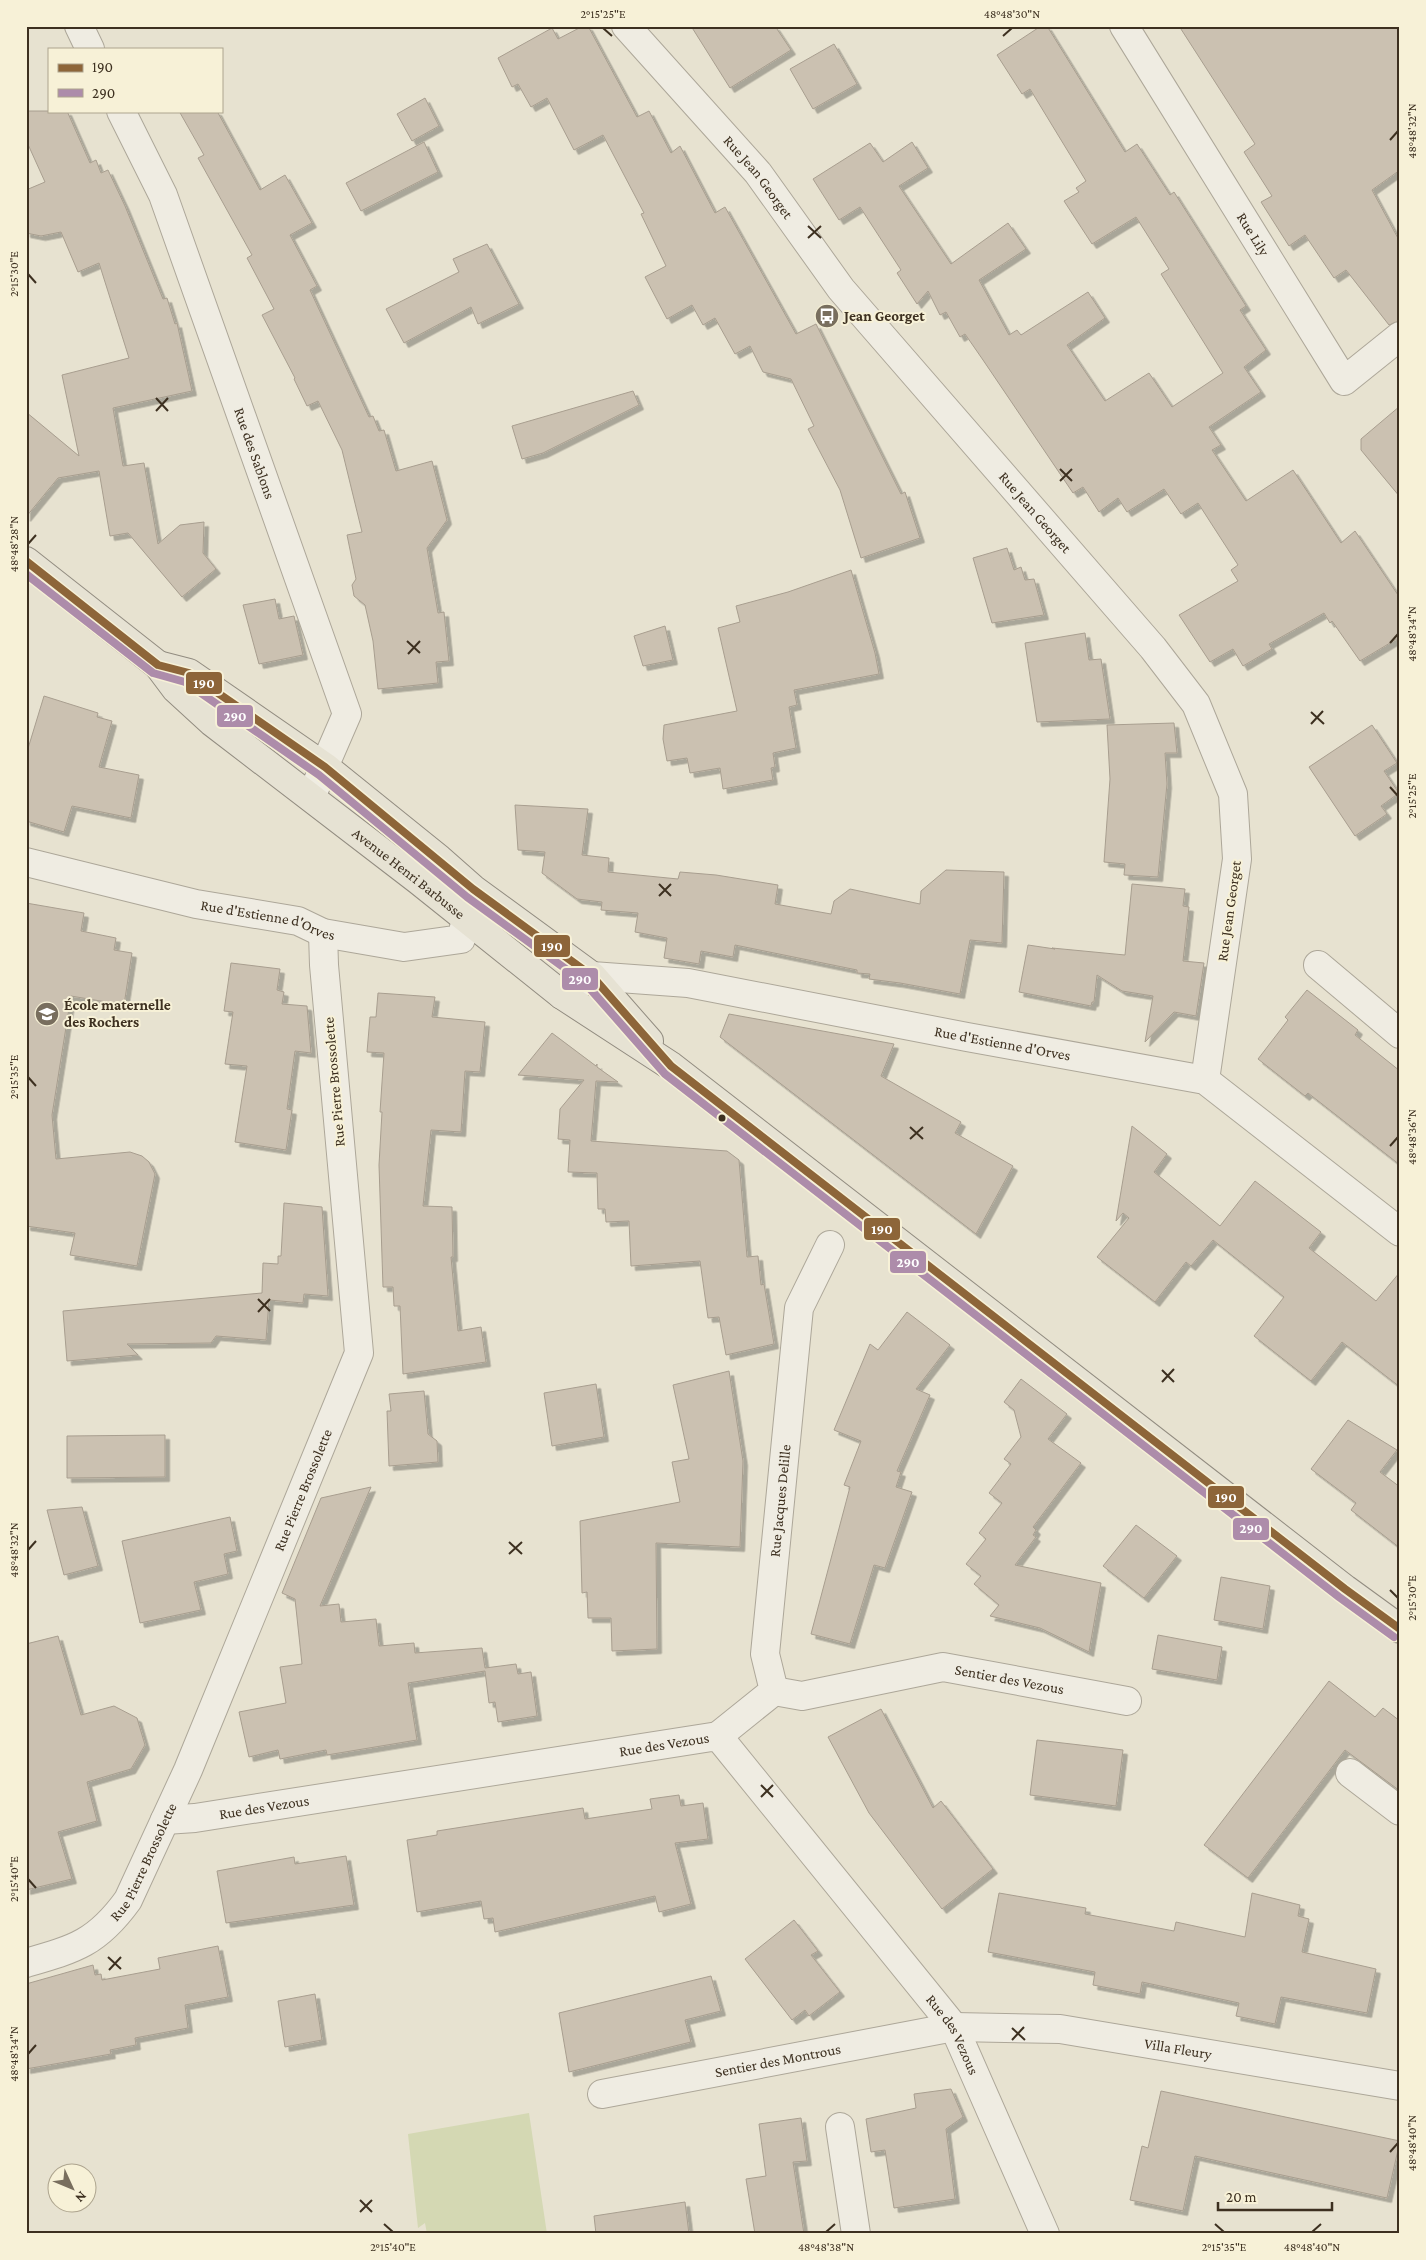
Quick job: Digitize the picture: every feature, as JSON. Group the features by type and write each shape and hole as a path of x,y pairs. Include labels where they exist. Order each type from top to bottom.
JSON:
{"main road":[{"name":"Avenue Henri Barbusse","path":"26,561 158,665 176,689 212,722 311,797 562,995 671,1066 1400,1630"},
{"name":"Avenue Henri Barbusse","path":"158,665 189,672 325,767 439,859 473,889 592,976 671,1066"}],"street":[{"path":"79,26 90,48"},
{"name":"Rue Jean Georget","path":"626,26 758,173 841,289 1153,648 1196,704 1233,794 1237,860 1205,1080"},
{"name":"Rue Lily","path":"1124,26 1344,381 1400,336"},
{"name":"Rue des Sablons","path":"122,112 163,195 347,714 311,797"},
{"name":"Rue d'Estienne d'Orves","path":"26,862 196,904 298,921 323,933 404,947 461,939 467,921 473,889"},
{"name":"Rue Pierre Brossolette","path":"26,1963 74,1949 97,1934 114,1919 128,1900 192,1761 359,1353 324,966 323,933"},
{"path":"1318,965 1400,1034"},
{"path":"562,995 592,976"},
{"name":"Rue d'Estienne d'Orves","path":"592,976 688,983 967,1037 1205,1080 1400,1232"},
{"name":"Rue Jacques Delille","path":"774,1690 765,1654 799,1308 830,1245"},
{"name":"Sentier des Vezous","path":"774,1690 802,1696 943,1667 1127,1701"},
{"path":"718,1736 774,1690"},
{"name":"Rue des Vezous","path":"165,1820 205,1817 718,1736 954,2027 1046,2234"},
{"path":"1350,1773 1400,1811"},
{"name":"Villa Fleury","path":"954,2027 1060,2029 1400,2086"},
{"name":"Sentier des Montrous","path":"602,2094 954,2027"},
{"path":"840,2127 856,2234"}],"green space":[{"path":"529,2113 547,2234 427,2234 425,2223 418,2228 408,2134"}],"building":[{"path":"583,26 588,26 637,117 649,111 671,153 680,146 715,213 725,207 796,334 816,324 901,494 905,492 920,538 861,558 840,490 808,429 814,426 791,379 763,372 750,346 735,354 715,318 703,325 692,305 667,319 645,277 666,266 641,214 644,213 603,135 574,150 547,98 531,107 518,84 512,87 498,58 552,28 558,39"},
{"path":"691,26 775,26 791,50 730,88"},
{"path":"1041,26 1047,26 1125,152 1137,144 1170,195 1174,192 1246,306 1240,310 1266,350 1244,367 1261,392 1209,427 1221,445 1212,450 1246,501 1293,470 1341,543 1355,531 1400,598 1400,637 1360,661 1332,621 1330,623 1324,613 1269,644 1272,649 1243,666 1233,649 1210,662 1179,615 1238,581 1231,570 1238,565 1198,503 1181,514 1164,489 1127,512 1118,498 1099,512 1083,487 1073,493 965,334 960,337 946,312 940,315 928,291 917,304 897,273 901,270 860,207 839,220 813,179 870,143 883,162 912,142 928,168 899,186 951,264 1008,223 1026,249 979,280 1009,335 1017,330 1021,335 1088,292 1105,318 1067,345 1105,401 1149,373 1172,407 1223,373 1161,274 1169,269 1136,217 1092,244 1064,201 1079,192 1076,188 1086,181 1030,89 1022,94 997,55"},
{"path":"1179,26 1400,26 1400,170 1372,190 1400,242 1400,321 1389,325 1346,270 1334,278 1305,235 1289,246 1261,202 1272,196 1244,152 1255,144"},
{"path":"834,44 857,84 813,109 790,69"},
{"path":"425,98 439,126 412,141 397,114"},
{"path":"26,111 67,112 90,163 96,160 101,173 108,170 125,206 163,299 167,298 175,324 177,323 192,391 113,408 123,466 144,463 158,544 180,525 204,522 203,553 216,569 182,597 128,533 110,536 99,471 58,478 26,517 26,412 79,456 62,375 129,358 99,263 78,272 61,232 41,236 26,233 26,190 45,182 26,140"},
{"path":"180,112 218,112 260,190 285,175 312,223 290,235 317,286 310,290 369,417 373,416 379,431 384,430 396,471 432,461 447,520 427,548 438,613 444,612 449,661 436,662 438,683 378,689 373,641 365,605 354,596 352,585 356,579 347,535 362,532 342,450 318,401 307,406 295,378 262,315 274,309 247,258 252,255 198,158 204,155"},
{"path":"424,142 438,172 361,211 346,183"},
{"path":"487,244 519,304 478,324 471,307 404,343 386,309 459,272 453,259"},
{"path":"633,391 639,405 543,453 522,459 512,426"},
{"path":"1400,406 1400,497 1361,450 1361,439"},
{"path":"1007,548 1014,570 1021,567 1025,580 1034,579 1044,615 992,623 973,558"},
{"path":"851,570 875,653 879,674 794,690 797,705 789,707 796,748 773,753 775,767 771,768 773,780 723,789 720,768 690,773 687,758 667,761 663,739 664,725 737,711 718,628 740,622 736,606 788,592"},
{"path":"275,599 279,619 294,616 303,655 259,664 243,605"},
{"path":"665,626 673,660 643,666 634,636"},
{"path":"1085,633 1089,660 1101,659 1110,719 1037,722 1025,643"},
{"path":"44,696 98,713 97,717 112,721 99,767 139,775 131,818 72,806 64,832 26,821 26,755"},
{"path":"1174,723 1177,753 1165,753 1167,784 1158,877 1124,875 1125,864 1104,862 1110,779 1107,725"},
{"path":"1372,725 1397,763 1384,771 1399,793 1381,806 1387,814 1355,836 1309,767"},
{"path":"515,805 588,809 582,855 609,858 608,872 678,879 680,872 716,875 778,885 775,904 831,914 834,901 850,889 920,904 921,891 946,870 1004,872 1002,943 970,940 960,994 869,979 870,974 857,973 857,970 735,945 733,957 701,951 699,964 664,958 667,938 635,932 638,913 601,910 602,902 577,899 542,873 545,852 518,850"},
{"path":"1132,884 1185,889 1183,906 1189,907 1183,961 1204,963 1196,1016 1174,1012 1145,1042 1153,996 1122,991 1097,975 1094,1002 1092,1002 1091,1006 1019,992 1028,945 1125,955"},
{"path":"26,903 84,913 81,931 116,938 114,950 132,953 124,1005 71,996 52,1115 56,1159 130,1152 142,1156 149,1162 155,1174 137,1266 70,1255 75,1233 26,1226"},
{"path":"231,963 280,969 277,990 284,992 282,1004 307,1006 311,1053 295,1051 287,1109 292,1110 286,1150 235,1142 247,1066 225,1064 233,1012 224,1011"},
{"path":"1307,990 1358,1030 1355,1035 1400,1071 1400,1165 1308,1093 1305,1096 1258,1059 1288,1020 1285,1017"},
{"path":"378,993 435,997 432,1017 485,1022 480,1072 465,1071 461,1132 431,1130 423,1206 452,1207 453,1257 451,1257 458,1331 481,1327 486,1362 403,1374 400,1306 394,1306 393,1287 383,1287 379,1165 384,1053 367,1052 370,1017 376,1017"},
{"path":"729,1014 894,1044 881,1076 961,1122 955,1133 1013,1166 976,1234 720,1037"},
{"path":"552,1033 596,1066 597,1064 597,1067 618,1082 596,1081 591,1141 727,1151 739,1160 747,1257 758,1256 761,1285 764,1284 774,1344 726,1355 719,1317 708,1318 700,1261 631,1266 629,1221 606,1222 605,1209 598,1209 597,1173 568,1172 570,1140 558,1139 560,1109 584,1080 518,1075"},
{"path":"1132,1126 1167,1154 1154,1172 1220,1226 1255,1181 1321,1232 1309,1248 1376,1301 1400,1272 1400,1387 1342,1342 1311,1381 1254,1336 1284,1297 1213,1240 1191,1266 1186,1262 1155,1302 1097,1257 1129,1218 1123,1213 1116,1221"},
{"path":"284,1203 322,1207 328,1296 304,1294 303,1303 269,1300 266,1340 216,1336 211,1343 127,1344 138,1355 67,1361 63,1311 262,1293 263,1263 278,1264 278,1256 281,1256"},
{"path":"907,1312 950,1345 916,1389 930,1395 897,1471 901,1472 896,1487 912,1492 885,1568 874,1565 850,1644 811,1634 850,1487 844,1485 861,1441 834,1430 870,1344 878,1350"},
{"path":"729,1371 743,1461 740,1547 656,1543 657,1649 612,1651 611,1618 588,1618 587,1592 582,1593 580,1521 680,1502 672,1462 689,1459 673,1385"},
{"path":"1021,1379 1067,1414 1048,1439 1081,1463 1033,1527 1036,1530 1033,1535 1036,1537 1015,1565 1101,1583 1089,1652 1040,1628 990,1616 999,1605 974,1584 981,1576 966,1564 986,1539 979,1533 1002,1503 989,1493 1011,1464 1004,1459 1021,1437 1014,1410 1004,1402"},
{"path":"596,1384 604,1437 552,1446 544,1393"},
{"path":"424,1391 428,1434 437,1441 438,1462 389,1466 387,1411 391,1411 389,1394"},
{"path":"1348,1420 1397,1450 1380,1472 1400,1487 1400,1548 1351,1510 1356,1503 1311,1469"},
{"path":"165,1435 165,1477 67,1478 67,1436"},
{"path":"371,1487 320,1606 339,1604 341,1622 376,1619 379,1646 414,1643 415,1653 482,1648 485,1668 516,1664 518,1674 531,1672 537,1716 498,1722 495,1702 489,1703 485,1671 408,1683 417,1740 327,1755 326,1750 280,1759 278,1750 249,1757 239,1712 286,1703 280,1667 302,1664 295,1599 282,1593 321,1498"},
{"path":"82,1507 98,1566 64,1575 47,1510"},
{"path":"230,1517 237,1551 224,1554 228,1574 194,1582 201,1610 140,1623 122,1541"},
{"path":"1136,1525 1177,1556 1144,1598 1103,1566"},
{"path":"1221,1577 1270,1586 1263,1629 1214,1620"},
{"path":"1158,1635 1222,1647 1217,1680 1152,1669"},
{"path":"58,1636 81,1715 114,1706 137,1718 145,1745 131,1769 87,1782 97,1821 58,1832 72,1879 26,1890 26,1644"},
{"path":"1329,1681 1375,1717 1383,1708 1400,1721 1400,1791 1345,1750 1248,1878 1204,1845"},
{"path":"881,1709 933,1808 941,1801 993,1869 942,1909 869,1813 828,1737"},
{"path":"1037,1740 1123,1750 1116,1806 1030,1795"},
{"path":"679,1795 681,1806 703,1803 708,1839 675,1843 691,1904 659,1912 655,1896 495,1932 493,1918 484,1919 481,1901 417,1912 407,1840 437,1835 437,1831 583,1808 585,1819 652,1809 650,1799"},
{"path":"346,1856 354,1905 226,1923 217,1871 294,1857 295,1864"},
{"path":"999,1893 1086,1908 1085,1914 1174,1931 1176,1922 1245,1937 1252,1893 1300,1905 1298,1916 1309,1919 1302,1952 1376,1969 1367,2013 1281,1997 1275,2024 1236,2016 1239,2003 1142,1982 1140,1994 1093,1985 1095,1972 988,1952"},
{"path":"794,1920 818,1951 811,1955 840,1992 809,2016 805,2010 792,2020 745,1959"},
{"path":"218,1946 228,1997 185,2005 188,2028 135,2038 136,2045 110,2050 111,2054 26,2069 26,1984 93,1965 95,1975 101,1974 102,1980 160,1969 158,1958"},
{"path":"711,1976 721,2011 685,2020 691,2042 569,2072 559,2013"},
{"path":"315,1994 322,2040 285,2047 278,2001"},
{"path":"951,2089 963,2117 946,2129 955,2199 894,2208 885,2150 871,2152 866,2119 916,2108 914,2094"},
{"path":"1161,2091 1400,2141 1387,2198 1195,2156 1183,2211 1130,2200 1142,2146 1148,2148"},
{"path":"801,2118 807,2161 793,2162 804,2234 755,2234 746,2179 766,2176 759,2124"},
{"path":"685,2202 689,2234 596,2234 594,2216"}],"transit line":[{"name":"190","path":"26,561 158,665 189,673 325,767 473,889 592,976 671,1066 1345,1589 1400,1629"},
{"name":"290","path":"26,574 153,673 185,682 319,775 467,897 585,983 665,1074 1339,1597 1394,1637"}],"place":[{"name":"Jean Georget","path":"827,316"},
{"name":"École maternelle des Rochers","path":"47,1014"}]}
